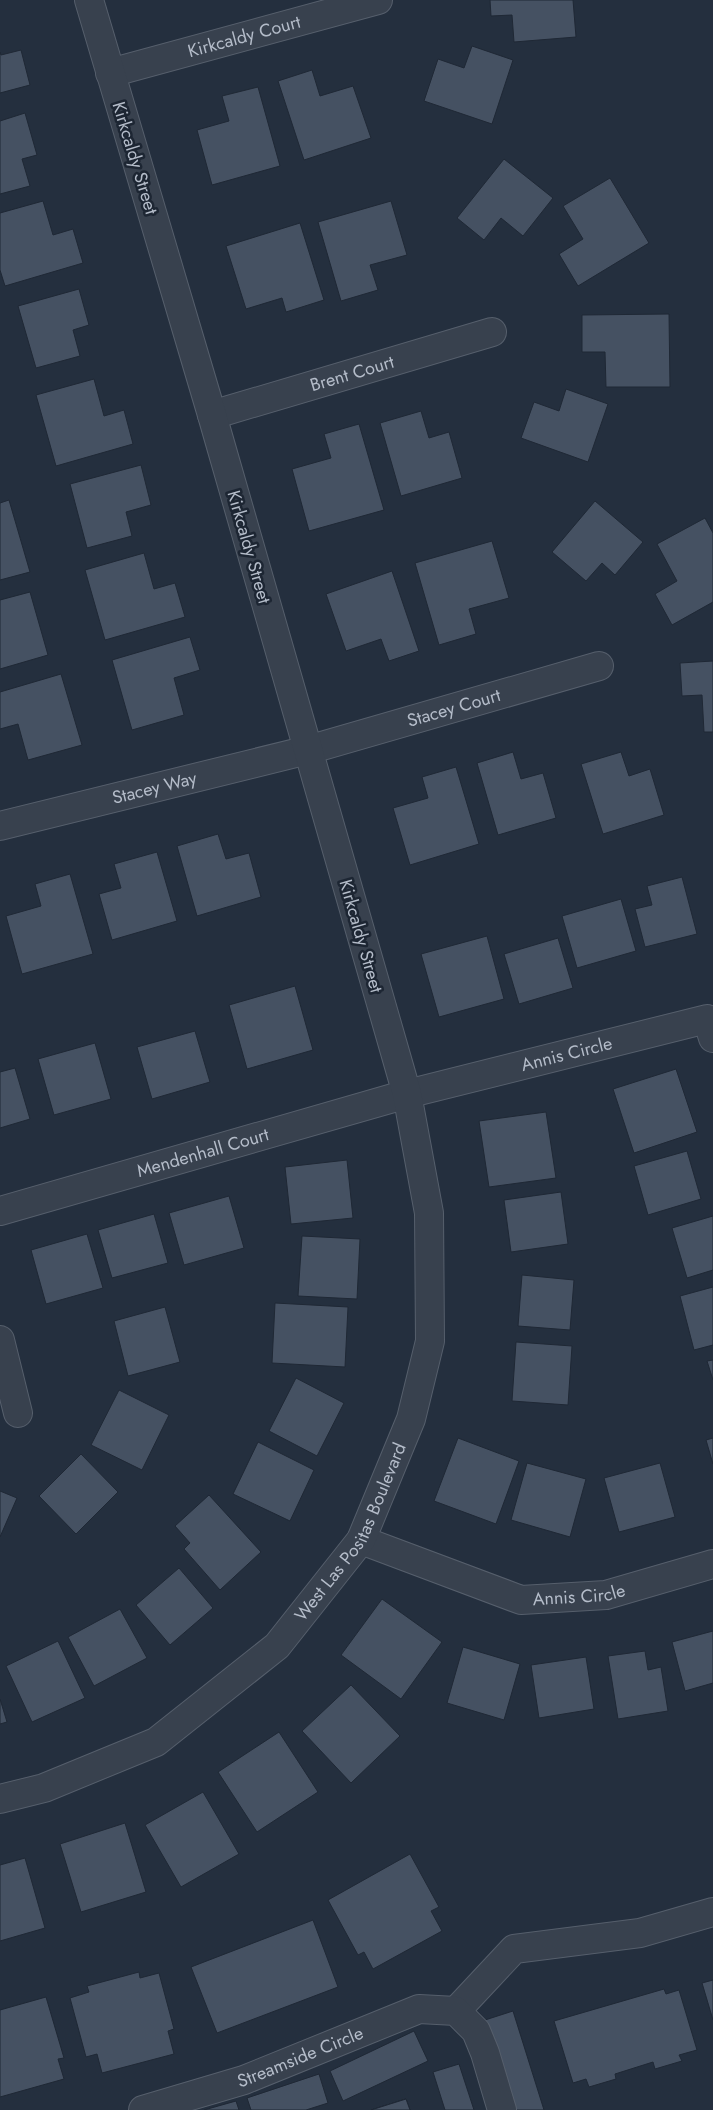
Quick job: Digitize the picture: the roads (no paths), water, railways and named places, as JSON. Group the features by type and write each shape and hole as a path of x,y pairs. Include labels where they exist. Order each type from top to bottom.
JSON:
{"street":[{"name":"Kirkcaldy Street","path":"89,0 212,415 406,1094"},
{"name":"Kirkcaldy Court","path":"110,73 378,0"},
{"name":"Brent Court","path":"212,415 492,332"},
{"name":"Stacey Court","path":"308,750 599,666"},
{"name":"Stacey Way","path":"0,826 308,750"},
{"name":"Annis Circle","path":"406,1094 707,1019 713,1038"},
{"name":"Mendenhall Court","path":"0,1211 406,1094"},
{"name":"West Las Positas Boulevard","path":"0,1800 44,1788 156,1742 277,1646 361,1540 411,1418 430,1340 429,1213 406,1094"},
{"path":"0,1340 18,1413"},
{"name":"Annis Circle","path":"361,1540 521,1600 606,1595 713,1564"},
{"path":"502,2110 485,2053 476,2031 456,2011 514,1949 640,1933 713,1912"},
{"name":"Streamside Circle","path":"143,2110 244,2080 418,2009 456,2011"}]}
